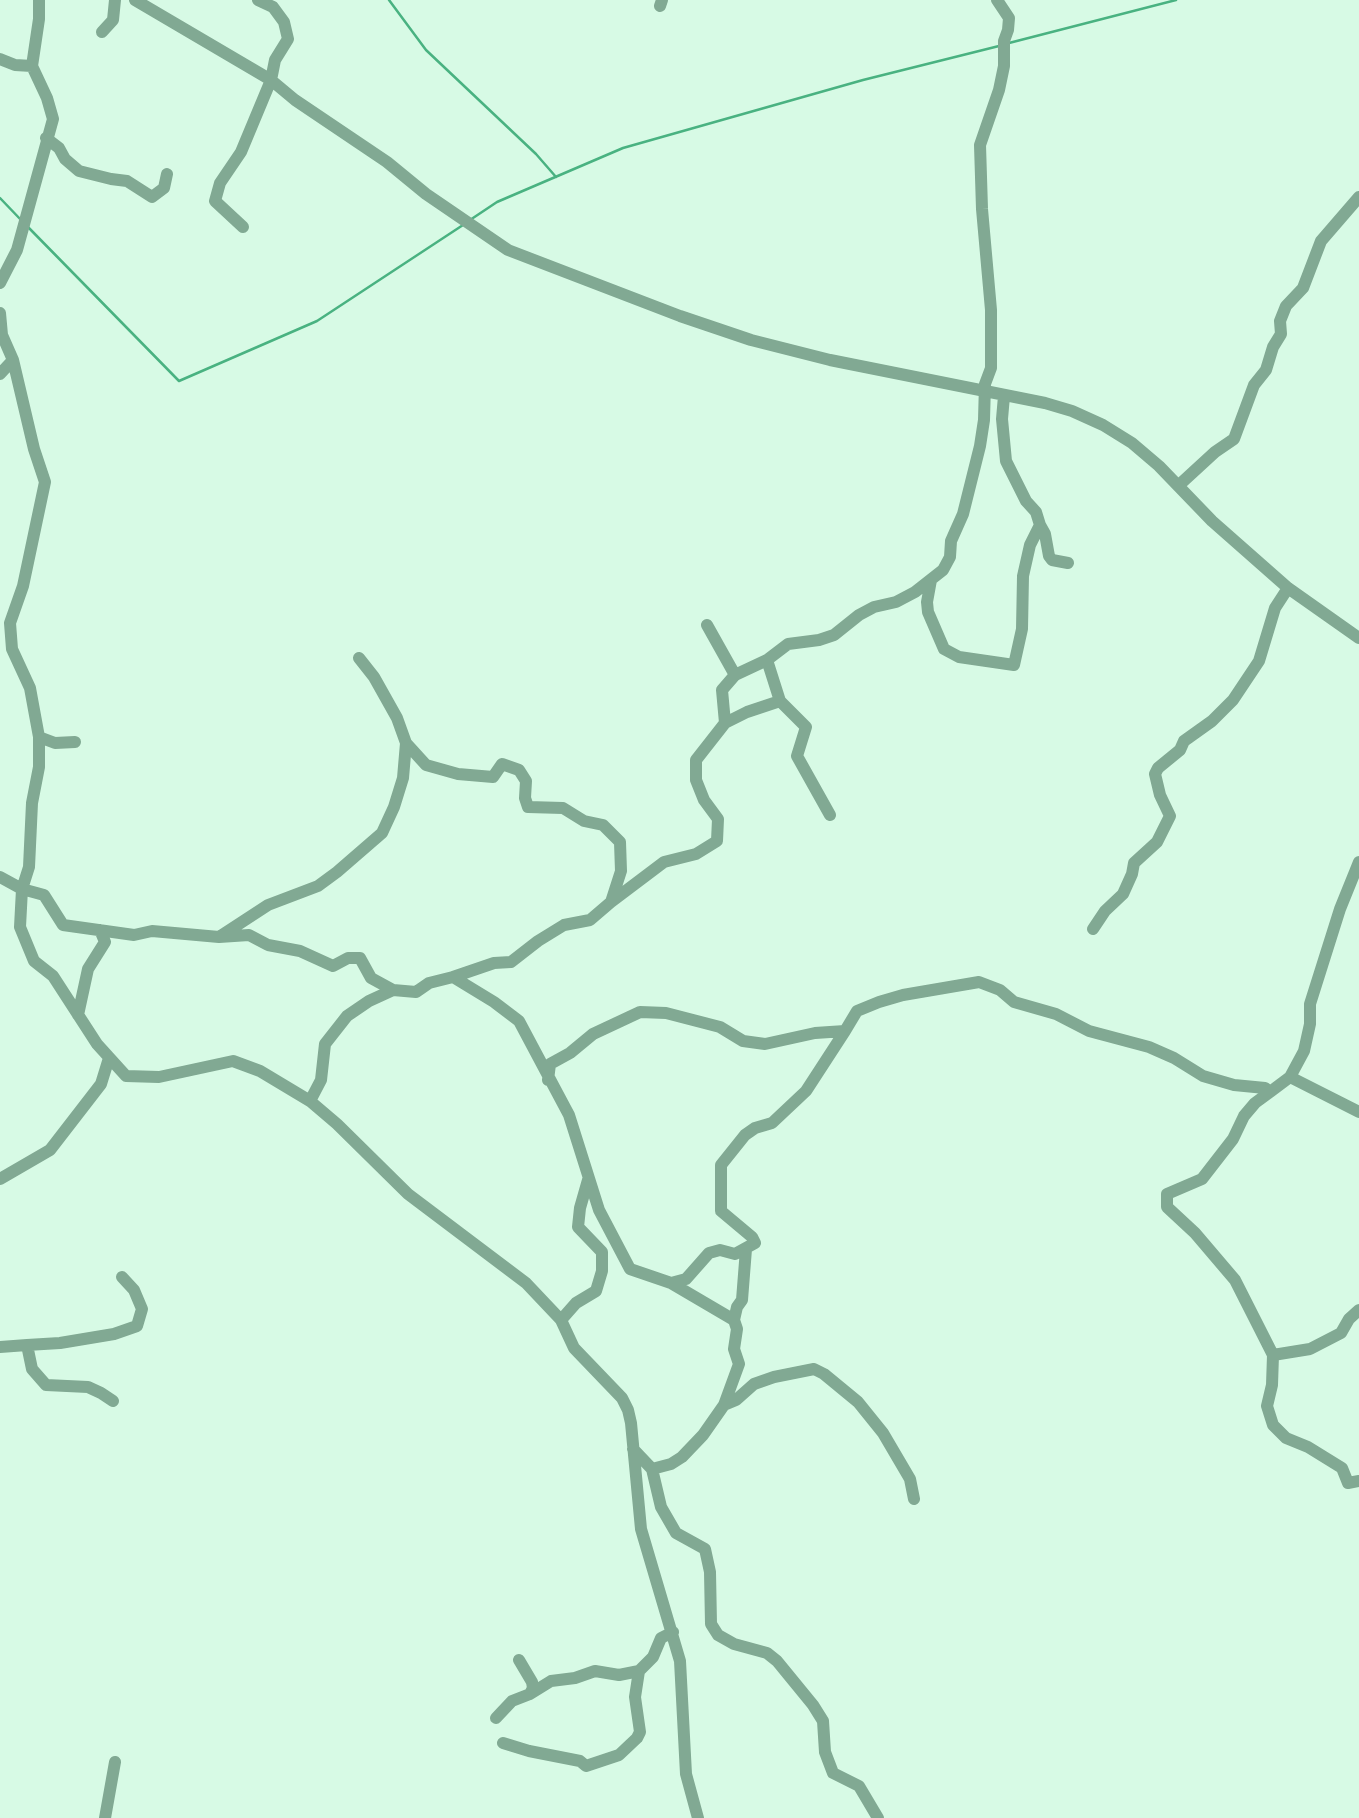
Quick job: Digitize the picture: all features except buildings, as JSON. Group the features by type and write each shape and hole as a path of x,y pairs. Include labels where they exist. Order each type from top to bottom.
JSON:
{"street":[{"path":"0,283 17,250 46,138 53,119 48,98 32,66 39,19 39,0"},
{"path":"102,32 113,20 115,0"},
{"path":"135,0 271,80 295,100 388,162 426,194 508,250 680,316 751,340 1072,411 1103,425 1132,443 1212,520 1288,588 1359,638"},
{"path":"244,227 215,201 220,183 240,152 271,80 275,60 288,39 284,22 273,7 258,0"},
{"path":"725,723 722,690 735,675 767,660 788,644 819,640 834,635 859,615 874,607 896,602 915,592 943,570 950,558 951,541 963,514 980,446 984,420 985,384 990,368 991,310 982,209 980,145 999,90 1004,66 1004,41 1008,30 1009,18 997,0"},
{"path":"0,59 15,66 32,66"},
{"path":"46,138 59,148 65,159 79,171 111,180 127,181 152,197 164,188 167,174"},
{"path":"1178,486 1216,452 1234,439 1254,385 1266,370 1273,347 1281,334 1283,328 1280,321 1286,306 1303,288 1321,241 1359,197"},
{"path":"0,313 2,335 12,360 34,449 45,482 23,586 10,623 12,649 30,688 39,737 39,767 32,803 29,867 22,889 20,927 34,961 53,976 97,1044 126,1076 159,1078 233,1061 260,1071 310,1101 337,1124 408,1194 526,1283 560,1320 574,1348 622,1398 628,1410 641,1529 673,1632 682,1679 686,1774 698,1818"},
{"path":"0,374 12,360"},
{"path":"1004,396 1002,419 1006,461 1022,494 1036,512 1045,534 1049,556 1052,560 1068,563"},
{"path":"931,580 927,602 928,612 944,650 958,657 1014,665 1022,629 1023,576 1030,545 1040,525"},
{"path":"1093,929 1105,911 1123,894 1132,874 1134,862 1157,842 1170,816 1158,789 1155,774 1158,768 1180,750 1184,741 1212,721 1233,700 1258,660 1275,608 1288,588"},
{"path":"707,625 735,675"},
{"path":"359,658 374,677 396,718 406,743 426,765 458,774 493,777 502,764 519,770 526,780 525,798 528,807 563,808 584,821 603,825 620,842 621,871 611,902"},
{"path":"767,660 780,701 806,728 797,756 830,815"},
{"path":"0,877 22,889 44,895 63,925 134,935 152,931 219,937 249,935 268,945 300,951 332,966 348,958 360,958 371,978 393,990 416,992 429,983 494,963 511,962 538,940 564,925 590,920 664,862 696,854 717,841 718,819 704,800 696,780 696,760 725,723 747,712 780,701"},
{"path":"39,737 55,743 75,742"},
{"path":"219,937 268,904 318,886 382,833 394,807 400,785 406,743"},
{"path":"1359,862 1340,910 1310,1004 1310,1024 1304,1051 1290,1077 1255,1103 1244,1116 1233,1139 1202,1179 1167,1194 1167,1207 1195,1233 1235,1280 1274,1354 1272,1385 1268,1406 1273,1425 1286,1438 1308,1447 1342,1468 1348,1483 1359,1480"},
{"path":"78,1015 88,969 106,942 100,930"},
{"path":"453,976 519,1021 534,1048 548,1080 569,1115 598,1210 630,1269 671,1283 734,1320"},
{"path":"671,1283 686,1279 709,1253 720,1250 735,1254 755,1244 752,1237 721,1211 721,1165 744,1135 755,1128 772,1123 806,1091 857,1011 879,1002 904,995 979,982 1000,990 1014,1002 1056,1014 1089,1031 1149,1047 1174,1058 1203,1076 1234,1085 1265,1088 1270,1092"},
{"path":"310,1101 321,1080 325,1044 347,1016 369,1001 393,990"},
{"path":"548,1080 550,1064 570,1053 592,1034 640,1012 666,1013 720,1028 742,1041 765,1044 814,1033 845,1031"},
{"path":"0,1179 50,1150 101,1084 109,1058"},
{"path":"1290,1077 1359,1112"},
{"path":"560,1320 576,1303 596,1291 602,1271 602,1252 578,1227 580,1208 588,1180"},
{"path":"652,1469 671,1464 682,1457 703,1435 724,1405 739,1364 734,1349 737,1329 734,1320 737,1307 742,1300 746,1249"},
{"path":"0,1347 60,1343 105,1336 137,1326 142,1309 134,1290 122,1277"},
{"path":"1274,1354 1310,1350 1341,1332 1349,1319 1359,1310"},
{"path":"27,1345 32,1369 46,1385 88,1387 113,1401"},
{"path":"724,1405 736,1400 754,1384 774,1376 814,1369 858,1402 883,1433 910,1479 914,1499"},
{"path":"633,1449 652,1469 661,1507 676,1533 706,1549 710,1572 711,1624 718,1635 734,1644 767,1653 777,1661 813,1704 823,1721 825,1752 833,1773 859,1786 878,1818"},
{"path":"496,1718 512,1701 530,1694 551,1681 575,1678 595,1671 619,1675 639,1671 653,1657 661,1638 673,1632"},
{"path":"519,1660 532,1682 533,1688 530,1694"},
{"path":"502,1744 580,1761 586,1766 593,1766 619,1755 637,1738 640,1732 636,1696 639,1671"},
{"path":"105,1818 115,1762"}],"waterway":[{"path":"389,0 426,50 536,154 556,177"},
{"path":"1009,43 1176,0"},
{"path":"470,220 497,202 623,148 863,80 999,46"},
{"path":"0,198 22,221"},
{"path":"27,226 179,381 317,321 463,225"}]}
